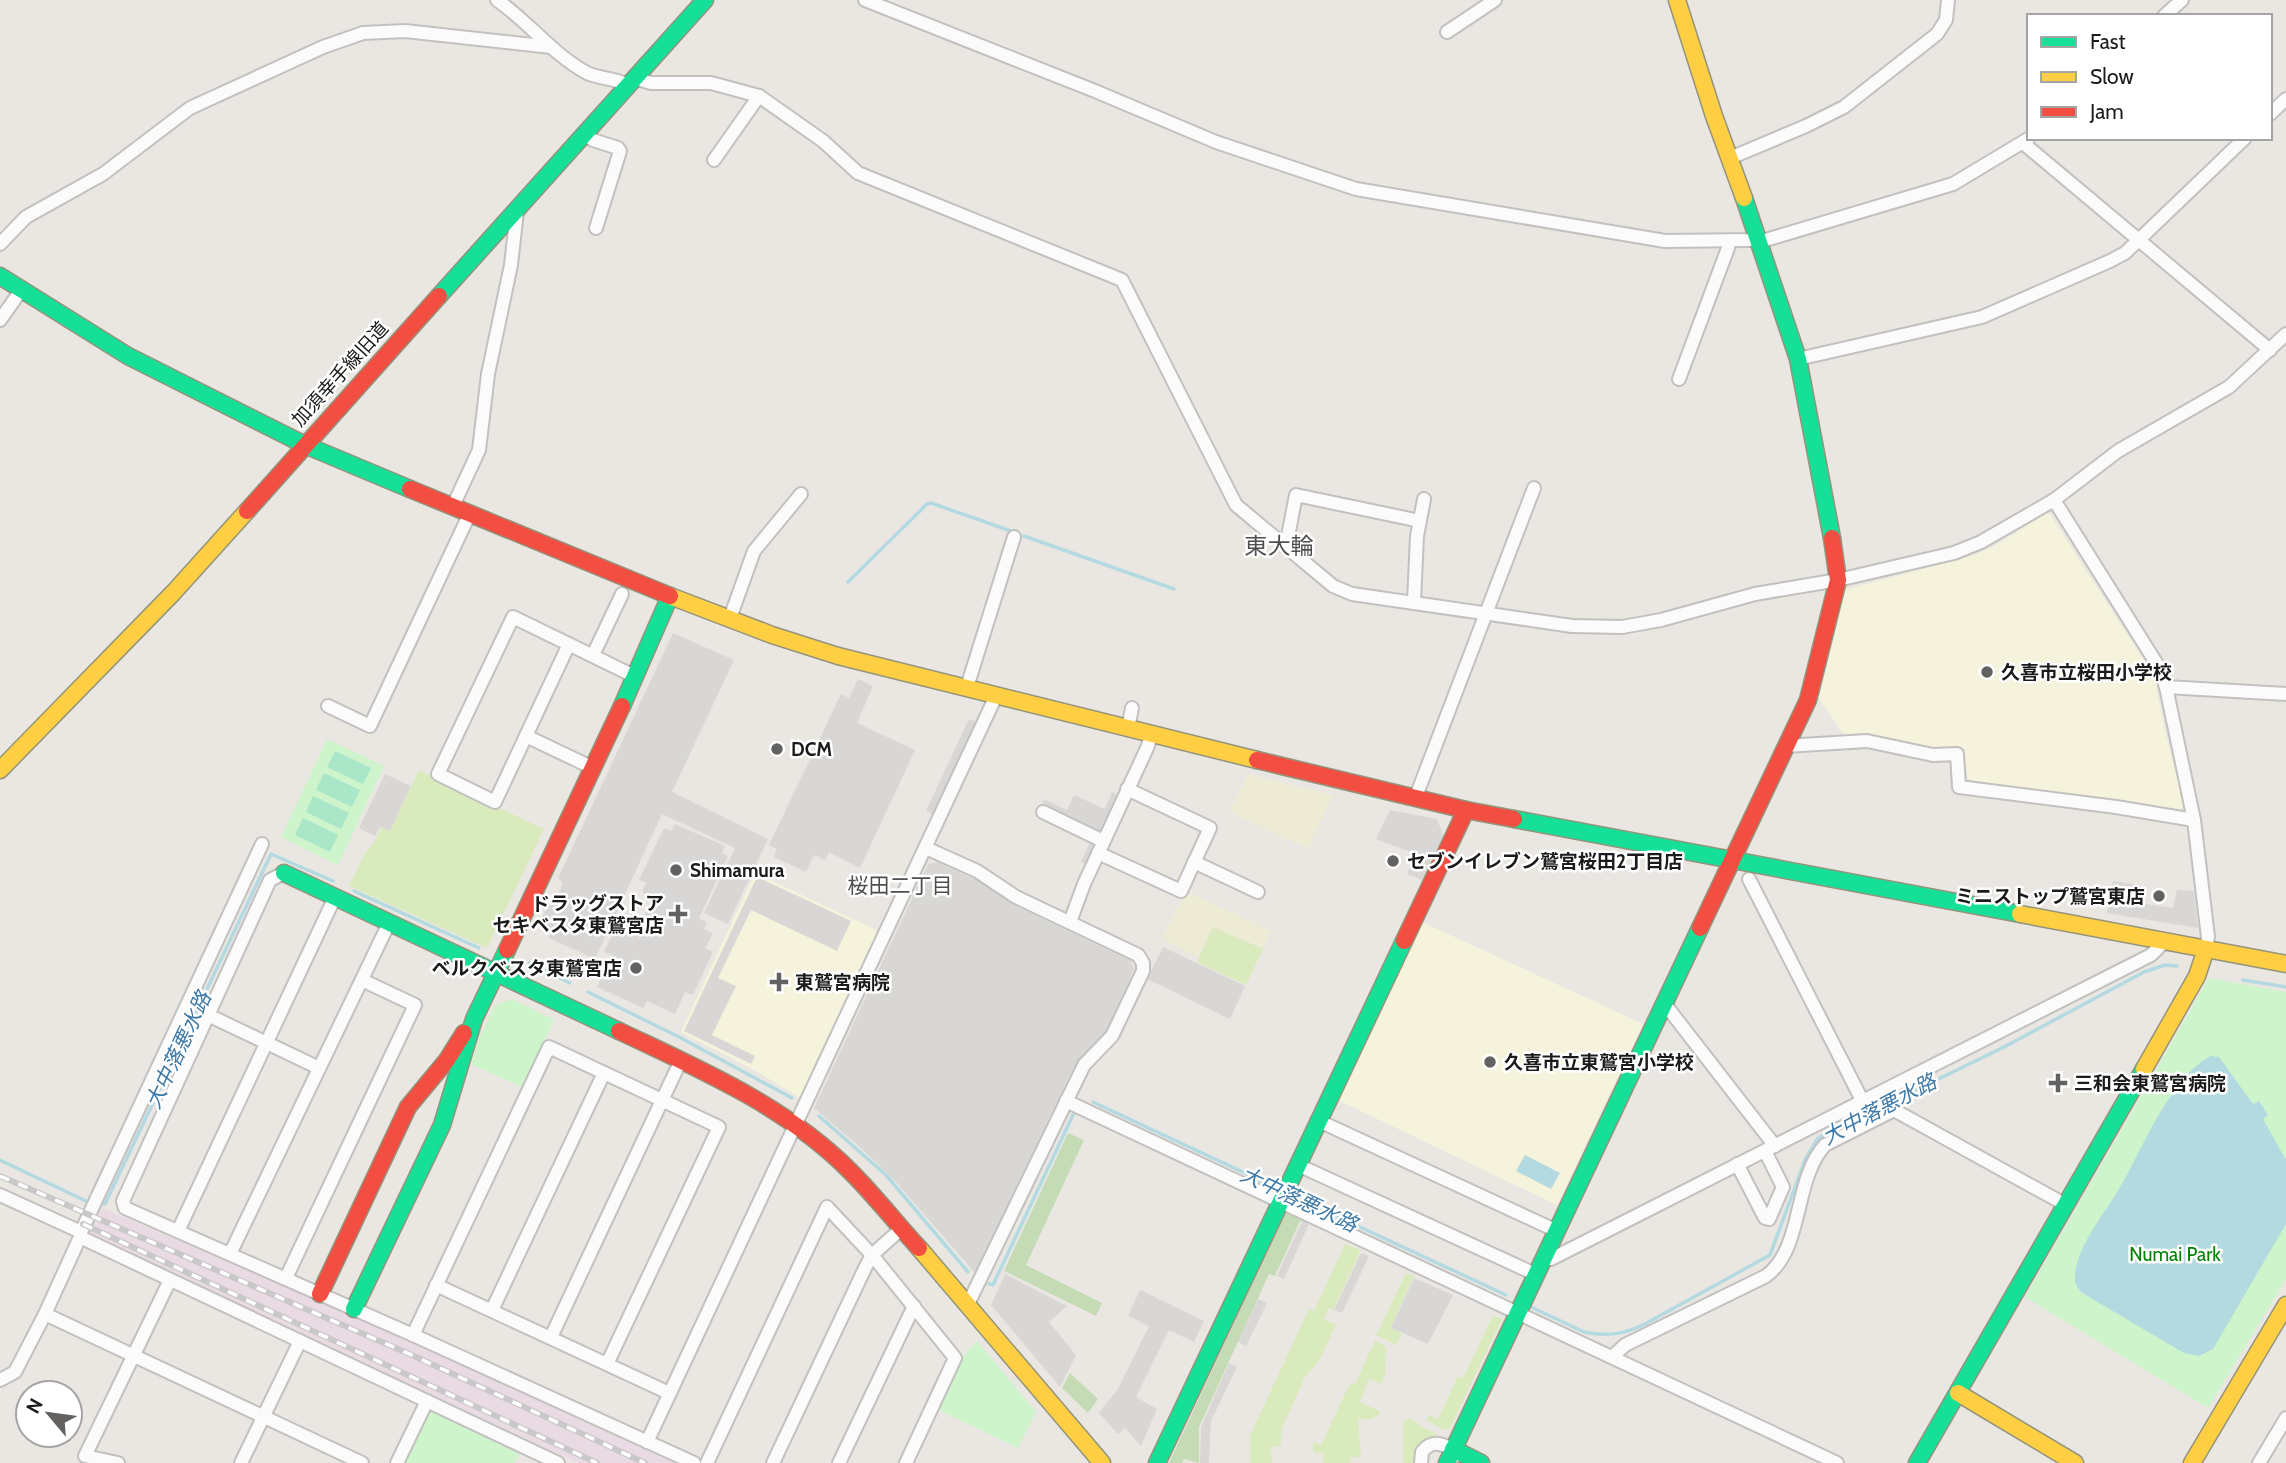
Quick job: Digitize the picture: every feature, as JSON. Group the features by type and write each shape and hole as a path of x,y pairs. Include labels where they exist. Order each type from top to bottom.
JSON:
{"street":[{"path":"497,0 551,47 588,74 632,82 711,83 759,96 823,141 858,173 1122,279 1236,505 1333,586 1352,594 1573,626 1622,627 1661,620 1755,594 1838,580 1962,550 2054,500 2118,451 2229,387 2286,334"},
{"name":"加須幸手線旧道","path":"0,770 173,593 705,0"},
{"path":"865,0 1095,90 1216,142 1356,189 1665,241 1759,240 1953,184 2026,141 2270,350"},
{"path":"1447,32 1495,0"},
{"path":"1452,1458 1539,1267 1808,700 1838,580 1798,359 1677,0"},
{"path":"1730,158 1844,107 1937,34 1946,20 1948,0"},
{"path":"2166,14 2182,0"},
{"path":"0,244 26,216 103,174 190,108 323,47 363,33 405,31 551,47"},
{"path":"714,160 759,96"},
{"path":"2272,112 2286,99"},
{"path":"584,134 620,151 596,228"},
{"path":"1798,359 1982,317 2110,261 2125,253 2243,140"},
{"path":"453,506 479,450 488,374 511,265 517,209"},
{"path":"1679,379 1729,240"},
{"path":"0,276 128,356 305,445 670,596 772,635 838,656 1466,810 2286,964"},
{"path":"0,320 22,289"},
{"path":"1415,799 1534,488"},
{"path":"730,618 754,551 801,494"},
{"path":"1284,545 1296,495 1420,520"},
{"path":"1414,602 1424,499"},
{"path":"1917,1463 2197,976 2206,950 2208,935 2194,820 2166,687 2150,652 2054,500"},
{"path":"328,706 370,726 470,513"},
{"path":"967,687 1014,537"},
{"path":"593,655 622,594"},
{"path":"320,1294 408,1107 447,1060 474,1018 636,677 670,596"},
{"path":"569,644 495,802 438,775 513,617 593,655 636,677"},
{"path":"2166,687 2286,694"},
{"path":"646,1442 996,696"},
{"path":"1128,728 1132,708"},
{"path":"1070,922 1151,734"},
{"path":"526,736 593,768"},
{"path":"1786,746 1867,741 1933,755 1957,754 1959,787 2194,820"},
{"path":"1043,812 1181,891 1210,828 1127,789"},
{"path":"1157,1463 1466,810"},
{"path":"0,1380 15,1372 45,1314 262,844"},
{"path":"926,848 977,872 1016,897 1138,956 1143,963 1143,971 1112,1036 1084,1065 968,1304"},
{"path":"1194,862 1258,892"},
{"path":"694,1463 125,1208 123,1201 270,880 284,873 681,1060 752,1097 796,1126 850,1171 968,1304 1102,1463"},
{"path":"1749,879 1863,1102"},
{"path":"178,1231 335,897"},
{"path":"230,1254 389,923"},
{"path":"1539,1267 2151,955 2165,941"},
{"path":"286,1278 415,1005 362,980"},
{"path":"1664,1003 1770,1149 1783,1187 1769,1219 1765,1218 1737,1164"},
{"path":"208,1015 319,1068"},
{"path":"354,1310 442,1125 474,1018"},
{"path":"413,1335 549,1047 719,1127 607,1364"},
{"path":"551,1337 681,1060"},
{"path":"492,1310 604,1073"},
{"path":"1066,1101 1284,1195 1518,1312 1837,1463"},
{"path":"1612,1357 1625,1345 1766,1276 1778,1266 1785,1252 1812,1166 1820,1151 1894,1110 2066,1205"},
{"path":"1319,1121 1557,1231"},
{"path":"1298,1165 1539,1267"},
{"path":"0,1195 170,1280 558,1463"},
{"path":"706,1463 827,1207 872,1255 955,1358 906,1463"},
{"path":"773,1463 872,1255 901,1229"},
{"path":"118,1463 85,1456 170,1280"},
{"path":"436,1284 669,1393"},
{"path":"2192,1463 2286,1305"},
{"path":"839,1463 914,1306"},
{"path":"45,1314 362,1463"},
{"path":"241,1463 300,1341"},
{"path":"1958,1393 2075,1463"},
{"path":"397,1463 427,1401"},
{"path":"2259,1463 2286,1418"},
{"path":"1421,1463 1422,1452 1432,1443 1439,1443 1452,1458 1481,1463"}],"shaded area":[{"name":"久喜市立桜田小学校","path":"2047,513 2143,659 2156,685 2164,728 2185,806 2178,810 1972,782 1967,777 1965,748 1937,751 1846,738 1819,698 1845,590 1975,555"},
{"path":"673,633 734,660 672,792 768,839 728,924 704,913 735,848 662,814 595,959 549,938 552,930 539,924 562,886 558,878"},
{"path":"858,679 873,686 857,723 915,750 860,868 829,852 825,860 814,855 806,872 774,857 777,849 769,845 841,694 849,698"},
{"path":"969,719 977,722 934,815 926,811"},
{"path":"385,774 411,786 390,831 380,827 375,836 359,828"},
{"path":"1248,774 1333,795 1308,849 1230,812"},
{"path":"1112,792 1120,796 1088,866 1081,862 1094,834 1040,807 1044,799 1067,810 1074,795 1105,809"},
{"path":"1390,810 1437,819 1443,835 1422,880 1407,874 1416,854 1376,839"},
{"path":"675,824 725,846 722,853 728,856 699,918 707,923 704,929 713,934 705,948 713,952 693,995 685,992 675,1014 647,1001 643,1008 597,987 612,955 604,952 621,917 628,921 632,913 643,918 652,898 642,892 646,883 639,880 664,828 671,831"},
{"path":"938,862 982,883 1014,905 1131,961 1134,969 1105,1034 1074,1066 975,1273 896,1182 814,1108 928,864"},
{"name":"東鷲宮病院","path":"755,873 878,931 800,1098 758,1072 681,1032"},
{"path":"757,877 851,921 837,951 751,910 718,978 736,986 712,1035 755,1056 751,1064 684,1031"},
{"path":"2113,881 2141,885 2139,903 2173,908 2177,890 2194,891 2198,928 2107,913"},
{"path":"1186,891 1271,931 1263,948 1213,927 1198,957 1162,939"},
{"path":"1016,906 1081,938 993,1124 981,1134 971,1137 961,1132 955,1117 963,1095 934,1081"},
{"name":"久喜市立東鷲宮小学校","path":"1422,922 1643,1024 1557,1205 1338,1100"},
{"path":"1163,947 1245,986 1230,1019 1147,979"},
{"path":"1125,971 1132,974 1105,1033 1078,1059 1071,1072 1063,1068 1070,1054 1073,1055 1086,1036 1092,1039"},
{"path":"1045,1107 1052,1111 991,1239 984,1235"},
{"path":"94,1209 104,1209 354,1316 673,1463 578,1463 85,1231"},
{"path":"1302,1221 1309,1224 1284,1279 1277,1276"},
{"path":"1361,1253 1369,1256 1342,1313 1334,1310"},
{"path":"1005,1274 1067,1306 1049,1322 1076,1355 1060,1387 991,1305"},
{"path":"1414,1278 1453,1295 1428,1344 1391,1328"},
{"path":"1140,1290 1204,1321 1194,1342 1169,1330 1136,1397 1157,1409 1141,1446 1125,1428 1118,1434 1099,1413 1118,1389 1149,1326 1128,1316"},
{"path":"1258,1299 1267,1303 1246,1346 1238,1342"},
{"path":"1229,1363 1237,1367 1211,1421 1209,1463 1200,1463 1201,1427"}],"green space":[{"path":"327,739 384,766 338,865 281,837"},
{"path":"335,751 371,768 363,784 327,767"},
{"path":"419,770 544,829 487,948 349,886 381,828 390,831"},
{"path":"324,773 360,790 352,807 316,790"},
{"path":"313,796 349,813 341,829 306,812"},
{"path":"303,818 338,835 330,852 295,835"},
{"path":"1213,927 1263,949 1246,985 1197,962"},
{"name":"Numai Park","path":"2209,978 2286,992 2286,1279 2208,1408 2025,1297"},
{"path":"512,999 554,1020 524,1088 471,1064 495,1005"},
{"path":"1068,1133 1084,1140 1026,1265 1102,1303 1096,1316 1004,1271"},
{"path":"1291,1210 1309,1219 1309,1223 1300,1221 1275,1276 1269,1274 1199,1427 1199,1463 1184,1459 1182,1463 1169,1463 1284,1215"},
{"path":"1345,1244 1361,1250 1333,1310 1329,1308 1324,1319 1336,1325 1320,1359 1305,1377 1282,1428 1281,1446 1271,1447 1272,1463 1250,1463 1250,1435 1309,1309 1314,1311"},
{"path":"1406,1273 1414,1276 1391,1327 1402,1334 1396,1345 1376,1335"},
{"path":"1493,1315 1502,1319 1450,1428 1445,1430 1426,1420 1429,1415 1438,1419 1458,1376 1463,1378"},
{"path":"1375,1340 1386,1347 1385,1376 1381,1384 1369,1379 1360,1402 1380,1414 1369,1420 1358,1418 1361,1457 1351,1457 1351,1463 1323,1463 1323,1453 1313,1452 1313,1442 1321,1445 1350,1383 1355,1384"},
{"path":"977,1341 1036,1412 1018,1448 937,1409 961,1358"},
{"path":"1070,1373 1098,1399 1088,1413 1062,1388"},
{"path":"430,1409 520,1452 514,1463 400,1463 425,1411"},
{"path":"1410,1419 1436,1433 1439,1439 1417,1463 1403,1463 1403,1420"}],"water":[{"path":"2211,1056 2219,1057 2253,1104 2259,1101 2268,1115 2263,1119 2286,1160 2286,1224 2213,1349 2199,1356 2184,1353 2081,1292 2075,1277 2087,1240 2123,1182 2159,1114 2185,1077"},
{"path":"1525,1155 1560,1173 1551,1189 1516,1171"}],"waterway":[{"path":"848,582 927,504 931,503 1011,531"},
{"path":"1024,536 1174,589"},
{"name":"大中落悪水路","path":"97,1203 105,1204 271,854 333,881"},
{"name":"大中落悪水路","path":"354,891 479,948"},
{"name":"大中落悪水路","path":"529,963 570,983"},
{"name":"大中落悪水路","path":"1531,1307 1593,1334 1616,1334 1645,1324 1770,1255 1805,1160 1818,1138 2004,1047 2144,972 2165,965 2177,966"},
{"name":"大中落悪水路","path":"2243,980 2286,987"},
{"name":"大中落悪水路","path":"588,992 792,1098"},
{"name":"大中落悪水路","path":"1093,1102 1281,1190"},
{"name":"大中落悪水路","path":"989,1284 993,1285 1073,1115"},
{"name":"大中落悪水路","path":"819,1116 886,1175 968,1272"},
{"name":"大中落悪水路","path":"0,1160 90,1203"},
{"name":"大中落悪水路","path":"1291,1195 1506,1295"}],"railway":[{"path":"0,1176 414,1356 645,1463"},
{"path":"83,1224 597,1463"}],"traffic: fast":[{"path":"439,296 705,0"},
{"path":"1744,198 1798,359 1832,538"},
{"path":"0,276 128,356 305,445 410,489"},
{"path":"622,706 670,596"},
{"path":"1514,819 2020,914"},
{"path":"284,873 619,1031"},
{"path":"1447,1463 1700,928"},
{"path":"1157,1463 1404,941"},
{"path":"354,1309 442,1125 474,1019 507,950"},
{"path":"1917,1463 2144,1069"},
{"path":"1453,1449 1481,1463"}],"traffic: slow":[{"path":"1677,0 1714,116 1744,198"},
{"path":"0,770 173,593 247,511"},
{"path":"670,596 772,635 838,656 1257,760"},
{"path":"2020,914 2286,964"},
{"path":"2144,1069 2197,976 2206,949"},
{"path":"919,1248 1102,1463"},
{"path":"2192,1463 2286,1305"},
{"path":"1958,1393 2075,1463"}],"traffic: jam":[{"path":"247,511 439,296"},
{"path":"410,489 670,596"},
{"path":"1700,928 1808,700 1838,580 1832,538"},
{"path":"507,950 622,706"},
{"path":"1257,760 1514,819"},
{"path":"1404,941 1466,810"},
{"path":"619,1031 741,1091 799,1128 851,1172 919,1248"},
{"path":"320,1294 408,1107 447,1060 464,1033"}],"place":[{"name":"久喜市立桜田小学校","path":"1987,672"},
{"name":"DCM","path":"777,749"},
{"name":"セブンイレブン鷲宮桜田2丁目店","path":"1393,861"},
{"name":"Shimamura","path":"676,870"},
{"name":"ミニストップ鷲宮東店","path":"2159,896"},
{"name":"ドラッグストア セキベスタ東鷲宮店","path":"678,914"},
{"name":"ベルクベスタ東鷲宮店","path":"636,968"},
{"name":"東鷲宮病院","path":"779,982"},
{"name":"久喜市立東鷲宮小学校","path":"1490,1062"},
{"name":"三和会東鷲宮病院","path":"2058,1083"}],"district":[{"name":"東大輪","path":"1279,546"},
{"name":"桜田二丁目","path":"900,885"}]}
